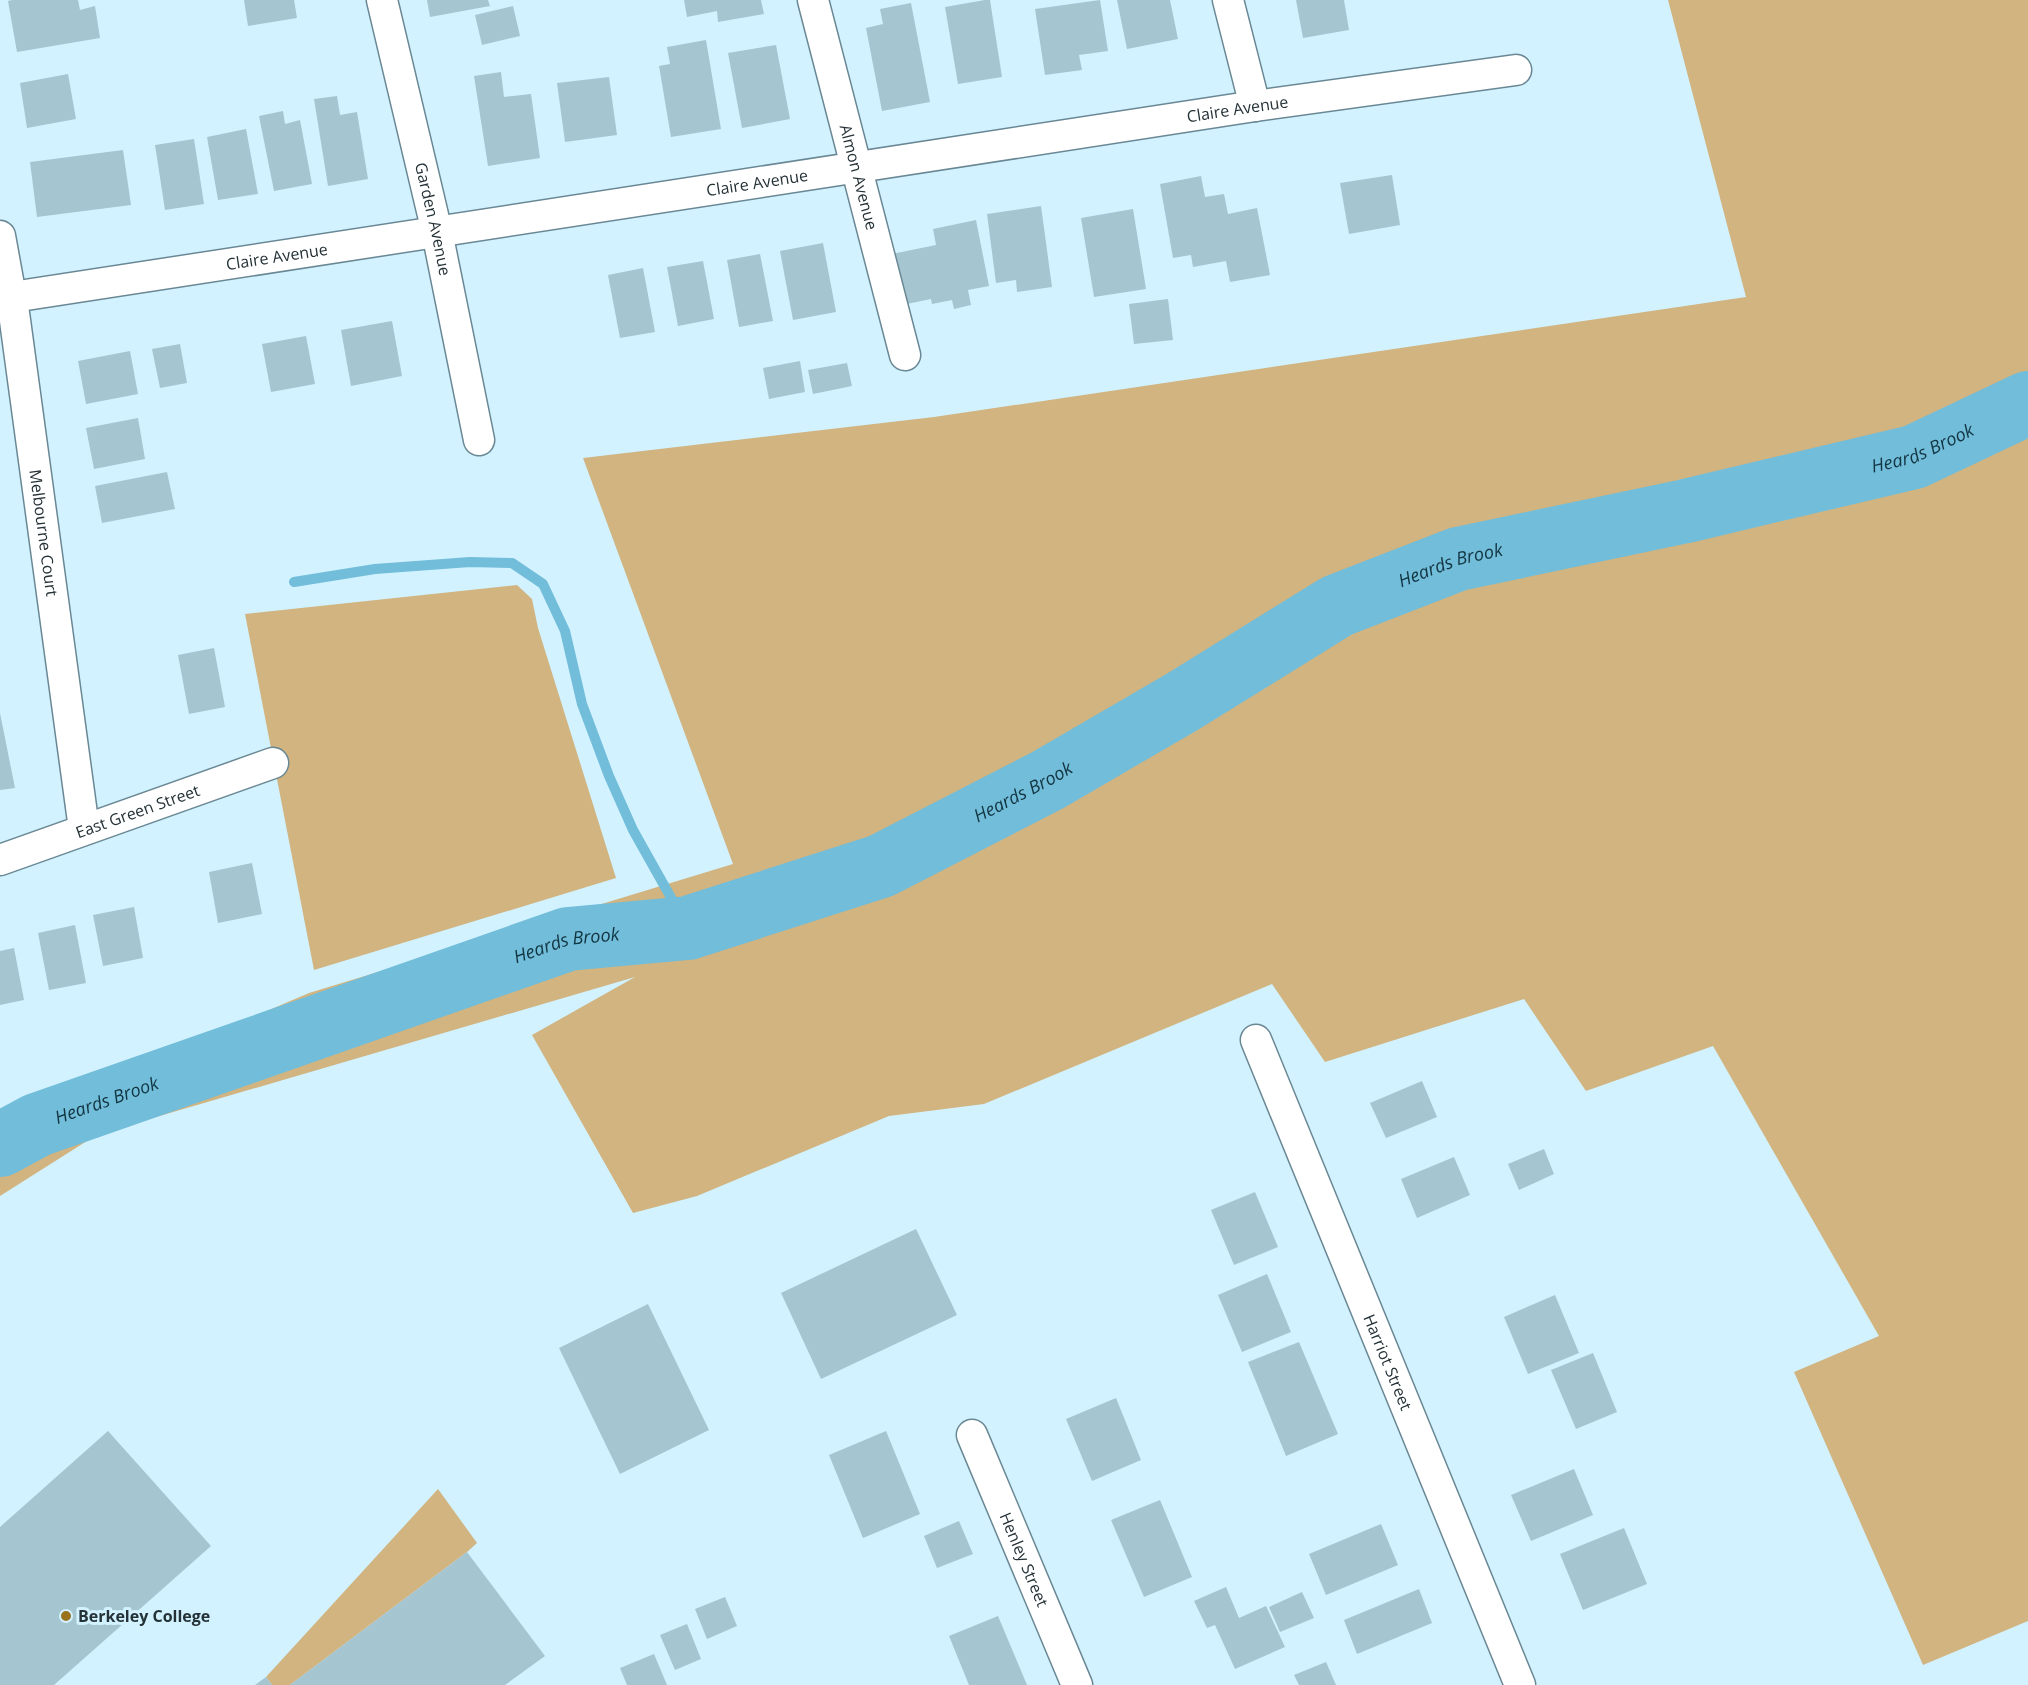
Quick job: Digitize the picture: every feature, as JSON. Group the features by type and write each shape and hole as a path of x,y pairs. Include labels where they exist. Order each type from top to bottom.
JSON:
{"street":[{"name":"Garden Avenue","path":"382,0 436,232 478,440"},
{"name":"Almon Avenue","path":"813,0 905,355"},
{"path":"1228,0 1256,106"},
{"name":"Claire Avenue","path":"5,299 1256,106 1516,70"},
{"name":"Melbourne Court","path":"0,236 5,299 84,829"},
{"name":"East Green Street","path":"0,860 273,763"},
{"name":"Harriot Street","path":"1256,1040 1520,1685"},
{"name":"Henley Street","path":"972,1435 1077,1685"}],"shaded area":[{"path":"1668,0 2028,0 2028,1621 1923,1665 1794,1372 1879,1336 1713,1046 1586,1091 1524,999 1325,1062 1272,984 984,1104 889,1116 697,1196 633,1213 532,1035 635,977 98,1134 0,1196 0,1125 309,993 733,864 583,458 934,417 1746,297"},
{"path":"517,585 532,599 538,628 616,878 314,970 245,614"},
{"path":"438,1489 477,1543 290,1685 272,1685 266,1677"}],"building":[{"path":"78,0 80,10 95,6 100,38 17,52 8,1"},
{"path":"244,0 294,0 297,18 248,26"},
{"path":"427,0 488,0 490,6 430,17"},
{"path":"684,0 761,0 764,14 718,22 717,11 687,17"},
{"path":"990,0 1002,77 958,84 945,7"},
{"path":"1100,0 1108,51 1079,55 1082,70 1045,75 1035,9"},
{"path":"1117,0 1170,0 1178,39 1127,49"},
{"path":"1296,0 1344,0 1349,30 1303,38"},
{"path":"911,3 930,102 882,111 866,28 883,24 880,9"},
{"path":"513,6 520,36 482,45 475,15"},
{"path":"706,40 721,129 671,137 659,66 670,64 667,47"},
{"path":"776,45 790,119 742,128 728,53"},
{"path":"501,72 504,97 531,94 540,158 488,166 474,76"},
{"path":"68,74 76,119 27,128 20,83"},
{"path":"609,77 617,135 565,142 557,83"},
{"path":"337,96 340,115 357,112 368,179 328,186 314,99"},
{"path":"283,111 285,124 300,120 312,184 274,191 259,116"},
{"path":"246,129 258,194 218,200 207,137"},
{"path":"194,139 204,204 165,210 155,145"},
{"path":"123,150 131,205 37,217 30,162"},
{"path":"1392,175 1400,225 1349,234 1340,183"},
{"path":"1201,176 1205,197 1224,194 1228,214 1257,208 1270,275 1230,282 1226,261 1193,267 1191,255 1173,258 1160,184"},
{"path":"1041,206 1052,287 1017,292 1016,280 996,283 987,214"},
{"path":"1133,209 1146,289 1094,297 1081,218"},
{"path":"976,220 989,286 968,290 971,305 954,309 952,300 932,304 931,299 902,305 892,254 936,245 933,229"},
{"path":"823,243 836,312 793,320 780,251"},
{"path":"760,254 773,321 739,327 727,260"},
{"path":"703,261 714,319 678,326 667,267"},
{"path":"643,268 655,332 620,338 608,275"},
{"path":"1168,299 1173,340 1134,344 1129,304"},
{"path":"392,321 402,376 351,386 341,330"},
{"path":"306,336 315,384 271,392 262,344"},
{"path":"180,344 187,383 160,388 152,349"},
{"path":"130,351 138,394 86,404 78,361"},
{"path":"800,361 805,392 769,399 763,368"},
{"path":"847,363 852,386 813,394 808,370"},
{"path":"138,418 145,459 94,469 86,428"},
{"path":"167,472 175,509 102,523 95,486"},
{"path":"214,648 225,707 189,714 178,655"},
{"path":"0,713 15,788 0,790"},
{"path":"252,863 262,914 218,923 209,872"},
{"path":"134,907 143,958 103,966 93,915"},
{"path":"75,925 86,983 49,990 38,933"},
{"path":"14,948 24,1000 0,1005 0,951"},
{"path":"1422,1081 1437,1117 1386,1138 1370,1103"},
{"path":"1544,1149 1554,1174 1519,1190 1508,1164"},
{"path":"1454,1157 1470,1195 1417,1218 1401,1179"},
{"path":"1255,1192 1278,1247 1234,1265 1211,1210"},
{"path":"916,1229 957,1315 821,1379 781,1293"},
{"path":"1267,1274 1291,1332 1242,1352 1218,1295"},
{"path":"1555,1295 1579,1353 1528,1374 1504,1317"},
{"path":"648,1304 709,1430 620,1474 559,1348"},
{"path":"1299,1342 1338,1434 1286,1456 1248,1362"},
{"path":"1593,1353 1617,1412 1576,1429 1551,1370"},
{"path":"1116,1398 1141,1460 1092,1481 1066,1419"},
{"name":"Berkeley College","path":"108,1431 211,1546 54,1685 0,1685 0,1527"},
{"path":"886,1431 920,1514 863,1538 829,1455"},
{"path":"1574,1469 1593,1515 1531,1541 1511,1495"},
{"path":"1160,1500 1192,1577 1144,1597 1111,1520"},
{"path":"959,1521 973,1554 937,1568 924,1536"},
{"path":"1381,1524 1398,1565 1326,1595 1309,1554"},
{"path":"1624,1528 1647,1584 1583,1610 1560,1554"},
{"path":"467,1552 545,1656 505,1685 290,1685"},
{"path":"1226,1587 1239,1618 1266,1606 1285,1647 1235,1669 1215,1625 1207,1628 1194,1601"},
{"path":"1419,1589 1432,1623 1357,1654 1344,1620"},
{"path":"1302,1592 1314,1618 1280,1632 1269,1607"},
{"path":"725,1597 737,1626 707,1639 695,1609"},
{"path":"998,1616 1027,1685 969,1685 949,1636"},
{"path":"687,1624 701,1659 675,1670 660,1635"},
{"path":"654,1654 667,1685 627,1685 620,1668"},
{"path":"1326,1662 1336,1685 1299,1685 1294,1675"},
{"path":"266,1677 272,1685 255,1685"}],"waterway":[{"name":"Heards Brook","path":"0,1145 37,1125 568,939 688,928 881,866 1048,780 1182,702 1337,606 1458,559 1686,511 1914,457 2028,403"},
{"path":"294,582 375,569 470,562 512,563 543,584 565,631 582,704 609,776 633,830 688,928"}],"place":[{"name":"Berkeley College","path":"66,1616"}]}
